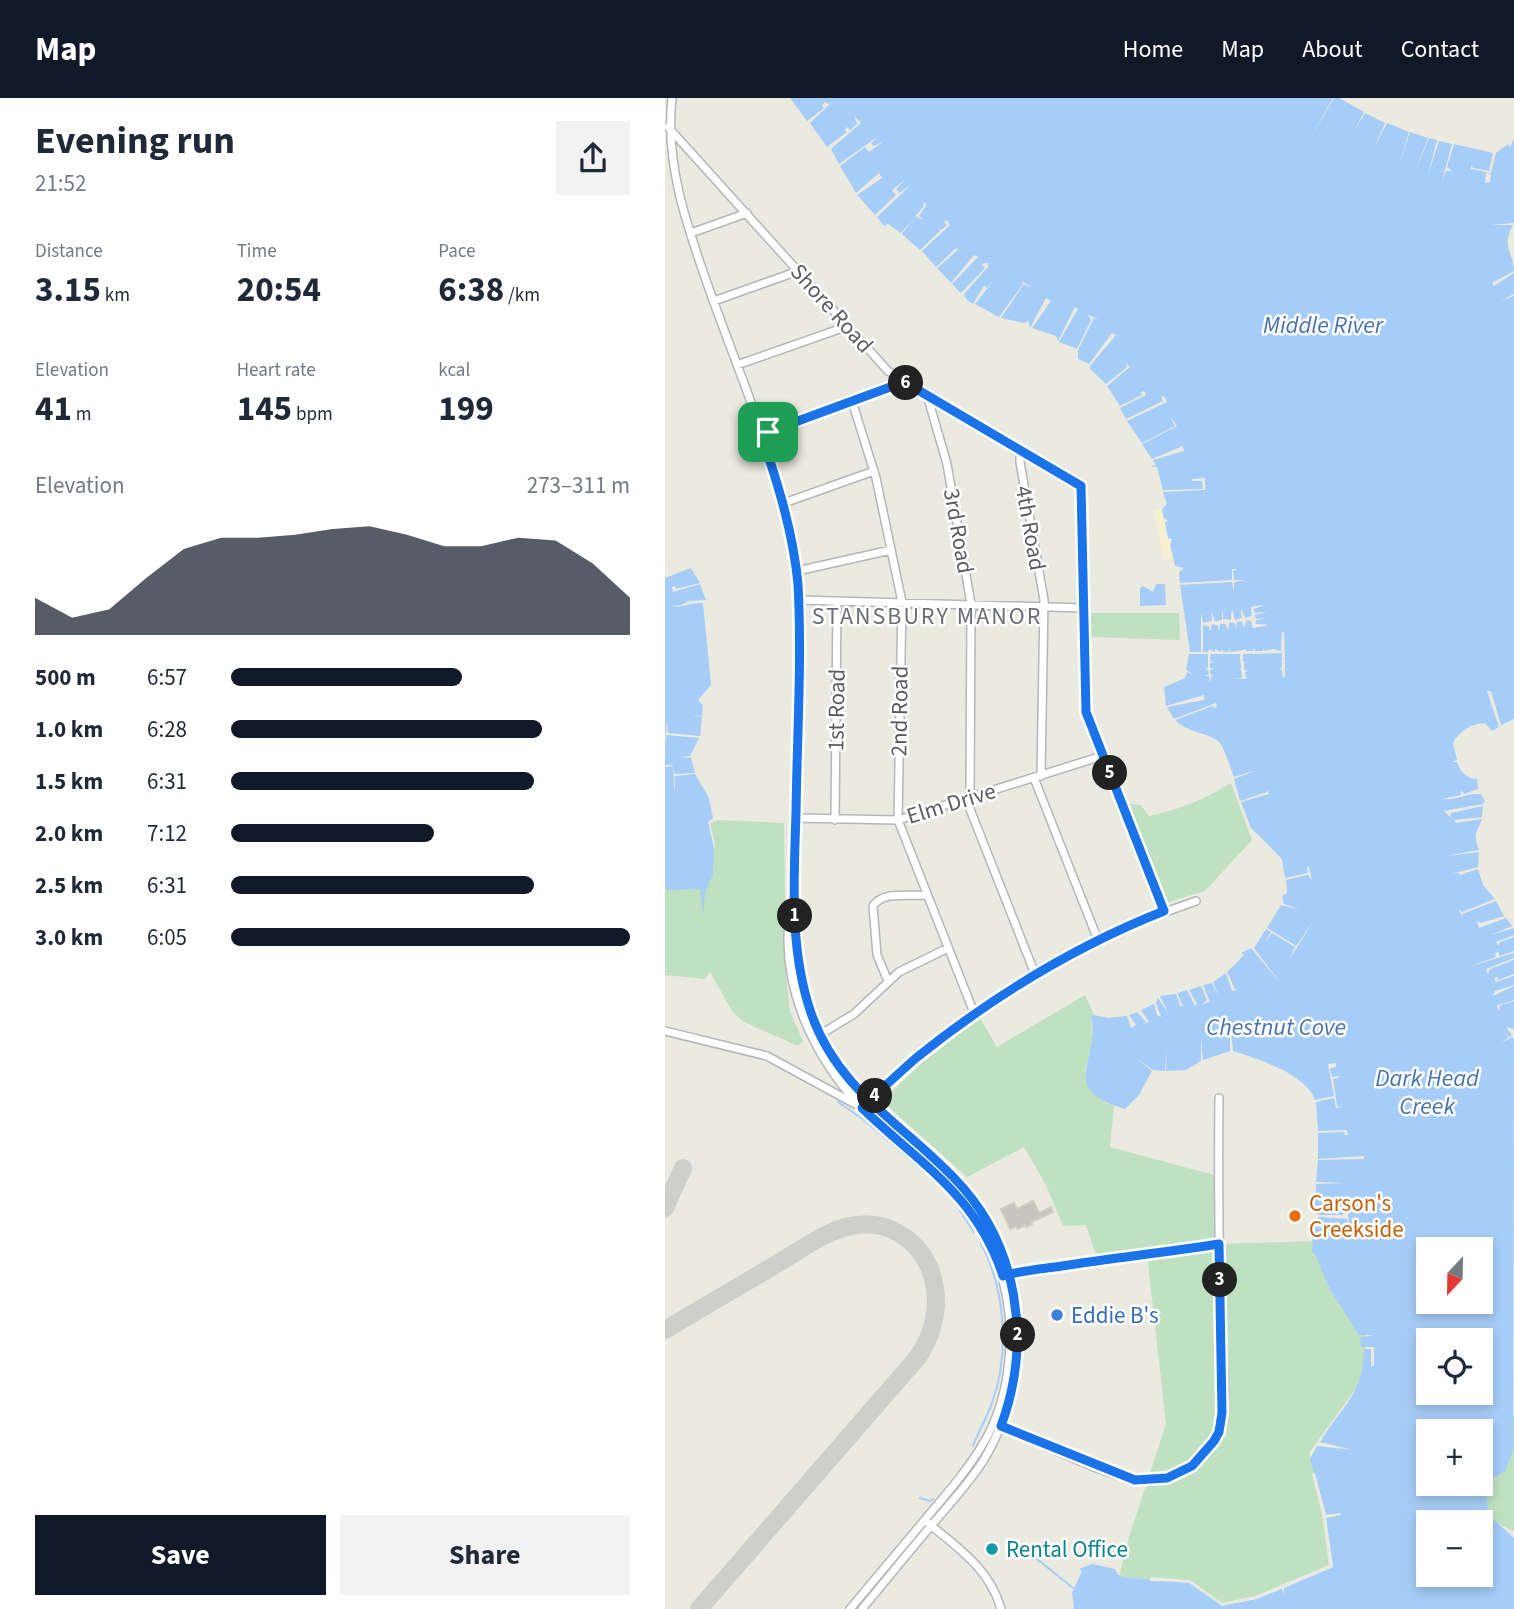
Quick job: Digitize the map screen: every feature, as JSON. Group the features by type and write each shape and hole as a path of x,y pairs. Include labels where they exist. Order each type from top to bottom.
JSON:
{"street":[{"path":"672,98 668,127 673,180 784,503 797,571 799,600 793,894 787,939 797,1002 820,1052 865,1105 965,1203 986,1234 1007,1275 1009,1356 997,1424 928,1523 862,1609"},
{"name":"Shore Road","path":"668,127 888,371 1081,486 1085,703 1102,756 1164,911"},
{"path":"691,233 747,213"},
{"path":"713,301 798,271"},
{"path":"737,365 848,326"},
{"path":"761,434 893,386 901,380"},
{"name":"3rd Road","path":"926,394 947,464 971,604 968,798 1035,974"},
{"name":"2nd Road","path":"852,401 874,471 902,602 898,820 946,949 974,1013"},
{"name":"4th Road","path":"1020,449 1043,607 1037,777 1098,940"},
{"path":"784,503 874,471"},
{"path":"797,571 891,550"},
{"path":"799,600 1084,608"},
{"name":"1st Road","path":"835,820 838,601"},
{"name":"Elm Drive","path":"795,818 898,820 1102,756"},
{"path":"793,894 802,978 811,1012 837,1064 865,1105"},
{"path":"888,981 877,955 873,906 876,901 887,896 926,895"},
{"path":"865,1105 916,1058 974,1013 1035,974 1098,940 1164,911 1196,901"},
{"path":"821,1034 854,1014 888,981 923,959 946,949"},
{"path":"665,1031 767,1056 865,1105"},
{"path":"997,1424 1135,1480 1167,1478 1192,1466 1214,1441 1219,1432 1222,1413 1219,1098"},
{"path":"1007,1275 1219,1244"},
{"path":"850,1609 928,1523"},
{"path":"928,1523 978,1566 992,1587 1001,1609"}],"green space":[{"path":"1091,613 1179,613 1180,640 1090,637"},
{"path":"1231,783 1252,840 1205,891 1168,902 1129,804 1141,805 1149,816 1191,803"},
{"path":"719,820 784,823 786,975 790,1012 803,1041 798,1046 744,1022 732,1011 710,972 705,979 665,975 665,889 712,866 715,846 710,823"},
{"path":"1085,995 1094,1015 1091,1017 1093,1044 1085,1070 1099,1099 1114,1106 1110,1147 1218,1176 1219,1244 1317,1241 1328,1287 1367,1332 1362,1380 1309,1453 1326,1520 1332,1567 1256,1598 1221,1605 1189,1582 1119,1577 1129,1537 1166,1424 1147,1254 1098,1261 1086,1225 1063,1226 1046,1185 1024,1147 967,1177 882,1101 922,1063 980,1018 997,1047"},
{"path":"1514,1412 1514,1531 1494,1520 1493,1510 1485,1510 1483,1502 1483,1496 1493,1496 1493,1481 1506,1467"}],"sand":[{"path":"1162,509 1164,519 1168,520 1165,523 1168,537 1173,539 1175,566 1179,569 1174,566 1171,558 1163,559 1154,510"}],"water":[{"name":"Middle River","path":"790,98 1333,98 1310,139 1334,98 1339,98 1364,112 1353,133 1365,113 1385,123 1374,148 1387,123 1409,132 1398,168 1410,132 1428,138 1415,172 1429,138 1437,140 1428,175 1439,141 1452,144 1442,181 1446,171 1452,171 1447,167 1454,144 1493,153 1489,171 1473,168 1471,165 1471,169 1486,172 1485,183 1490,182 1491,175 1487,172 1491,173 1496,153 1508,144 1510,147 1514,139 1514,223 1491,225 1513,225 1508,244 1514,271 1492,283 1494,286 1514,273 1514,294 1501,301 1514,296 1514,719 1501,725 1491,691 1487,691 1499,727 1492,731 1486,724 1472,726 1453,743 1457,760 1452,762 1457,762 1466,776 1477,779 1478,789 1464,794 1461,790 1461,795 1442,799 1481,794 1485,801 1483,804 1444,811 1450,817 1451,813 1483,806 1482,817 1454,820 1456,823 1482,819 1476,834 1479,850 1446,856 1479,852 1478,867 1451,874 1460,875 1478,869 1483,885 1495,899 1462,912 1459,909 1462,917 1462,914 1496,901 1504,916 1481,923 1477,921 1479,928 1506,918 1512,926 1491,935 1514,928 1514,935 1496,942 1498,946 1500,942 1514,937 1514,951 1500,956 1498,952 1495,953 1496,957 1468,967 1514,953 1514,958 1486,969 1488,974 1490,969 1514,960 1514,974 1498,980 1497,977 1494,978 1496,982 1514,976 1514,985 1495,991 1493,996 1514,986 1514,1000 1497,1005 1499,1012 1500,1005 1514,1001 1514,1029 1506,1027 1512,1035 1509,1038 1503,1030 1508,1038 1500,1044 1512,1037 1514,1039 1513,1451 1505,1471 1493,1480 1493,1419 1416,1419 1416,1496 1486,1496 1488,1510 1416,1510 1416,1587 1493,1587 1493,1519 1514,1538 1514,1609 1074,1609 1072,1593 1082,1571 1079,1569 1092,1564 1115,1569 1118,1575 1123,1577 1189,1583 1222,1606 1256,1599 1282,1589 1284,1594 1284,1588 1333,1567 1326,1518 1340,1514 1326,1515 1310,1459 1317,1446 1353,1450 1320,1442 1356,1389 1364,1349 1371,1349 1371,1366 1374,1366 1374,1347 1361,1347 1360,1338 1373,1335 1359,1335 1329,1288 1312,1252 1313,1228 1318,1227 1318,1217 1347,1219 1349,1225 1347,1202 1347,1211 1342,1215 1317,1215 1316,1184 1347,1183 1316,1182 1318,1160 1364,1159 1364,1156 1318,1159 1318,1133 1344,1132 1348,1135 1347,1130 1318,1131 1316,1102 1334,1098 1336,1108 1341,1107 1337,1106 1333,1079 1339,1076 1332,1077 1330,1068 1336,1067 1336,1063 1328,1064 1334,1096 1315,1100 1302,1082 1291,1075 1233,1051 1231,1032 1235,1031 1227,1032 1230,1033 1230,1051 1203,1060 1201,1038 1201,1061 1186,1070 1166,1071 1167,1050 1165,1071 1153,1070 1137,1059 1152,1071 1139,1095 1125,1109 1092,1093 1086,1072 1093,1033 1091,1017 1127,1016 1131,1028 1136,1025 1129,1015 1137,1012 1146,1022 1144,1024 1149,1022 1141,1010 1154,1004 1157,1015 1161,1017 1156,1003 1158,998 1168,1013 1160,996 1176,994 1181,1007 1183,1006 1177,993 1187,990 1195,1006 1197,1004 1189,990 1201,986 1207,1000 1202,1004 1210,1002 1203,985 1212,983 1219,997 1213,982 1226,973 1232,991 1239,989 1235,989 1227,972 1244,955 1241,953 1251,948 1281,984 1254,948 1266,929 1271,932 1265,942 1272,933 1295,947 1290,958 1315,919 1296,946 1267,928 1281,905 1300,910 1284,904 1282,896 1287,893 1286,880 1308,875 1312,880 1309,867 1308,873 1285,878 1282,859 1251,828 1241,802 1269,794 1267,789 1267,792 1240,801 1234,779 1260,769 1234,777 1219,742 1180,725 1175,720 1213,706 1217,707 1216,703 1174,719 1167,707 1204,700 1204,695 1166,706 1164,687 1185,678 1187,672 1193,675 1186,669 1189,654 1208,654 1210,682 1210,654 1240,654 1242,679 1246,678 1242,654 1282,653 1285,677 1284,632 1282,651 1203,652 1203,625 1209,626 1210,632 1211,624 1218,625 1219,631 1220,623 1226,624 1228,630 1229,622 1235,623 1236,629 1237,621 1244,622 1245,628 1246,620 1252,621 1253,628 1268,625 1255,624 1256,620 1267,618 1256,619 1254,615 1266,612 1255,613 1253,609 1265,605 1251,607 1252,616 1244,618 1241,608 1242,618 1235,620 1232,609 1231,620 1223,619 1222,610 1222,620 1215,622 1212,612 1212,621 1203,623 1201,613 1201,652 1190,652 1180,585 1232,582 1234,593 1234,582 1247,580 1234,580 1233,571 1237,569 1232,569 1232,580 1180,583 1179,572 1184,568 1175,566 1170,545 1172,539 1168,538 1165,523 1168,520 1164,519 1162,509 1167,504 1163,492 1205,490 1205,478 1192,479 1202,481 1203,489 1163,490 1157,467 1151,467 1156,465 1153,460 1184,451 1183,446 1152,459 1142,444 1177,426 1170,416 1175,426 1142,443 1127,421 1167,402 1164,396 1161,397 1163,401 1126,419 1120,408 1146,395 1144,391 1141,392 1142,395 1120,406 1107,386 1130,367 1126,363 1127,367 1106,384 1090,369 1116,335 1112,333 1089,364 1078,359 1078,350 1094,318 1100,320 1087,314 1091,320 1077,349 1059,342 1078,309 1075,307 1058,341 1056,336 1032,328 1051,301 1046,298 1030,328 1028,320 1025,323 1001,318 1024,284 1033,289 1022,281 1023,284 999,317 975,304 1001,271 987,288 984,286 973,304 966,299 964,294 988,267 988,263 982,265 985,268 961,293 952,284 978,257 974,255 951,283 937,268 958,250 956,248 936,267 922,251 950,225 947,220 944,222 947,225 941,230 938,228 940,231 920,250 902,234 912,220 901,233 888,224 884,226 877,217 911,185 899,193 896,189 906,179 892,190 896,195 875,215 857,195 882,178 879,173 856,193 840,166 865,147 869,152 884,141 874,146 871,143 880,135 839,164 831,149 861,123 854,116 857,124 850,130 847,127 847,132 827,147 810,123 833,101 828,104 825,102 822,105 824,108 807,121","holes":["923,202 927,204 919,216 924,220 915,216 924,206"]},
{"path":"691,568 700,583 676,589 675,586 672,587 673,592 700,584 706,600 671,606 703,603 711,685 698,700 703,705 702,716 692,715 702,717 700,736 668,733 667,722 665,742 665,578"},
{"path":"1156,584 1165,584 1166,605 1140,606 1140,588 1143,586 1153,592"},
{"path":"667,735 699,738 690,756 680,757 691,758 695,773 675,774 672,765 665,765"},
{"path":"673,766 675,795 675,776 695,774 709,798 713,818 708,822 714,848 713,874 705,892 703,916 700,889 665,890 665,767"}],"pier":[{"path":"1265,605 1253,609 1255,613 1266,612 1254,615 1256,619 1267,618 1256,620 1255,624 1267,625 1253,628 1251,620 1245,621 1244,628 1242,621 1236,622 1236,629 1235,623 1229,622 1228,630 1225,623 1220,624 1218,631 1218,625 1212,624 1210,632 1209,626 1203,625 1203,652 1208,652 1209,649 1215,652 1215,649 1221,652 1222,649 1223,652 1229,652 1230,648 1230,652 1237,652 1237,649 1253,651 1255,648 1255,651 1263,651 1264,648 1264,651 1281,651 1284,632 1285,677 1282,670 1279,670 1282,668 1282,662 1279,661 1282,661 1282,653 1243,654 1243,662 1247,663 1244,663 1244,670 1248,671 1244,672 1245,677 1248,678 1236,679 1243,677 1242,670 1239,670 1242,668 1241,662 1238,662 1241,661 1240,654 1211,654 1210,661 1214,662 1210,663 1210,668 1214,669 1210,670 1214,676 1211,677 1210,683 1209,676 1205,676 1209,674 1205,669 1208,668 1208,654 1189,654 1201,652 1201,613 1203,623 1212,621 1211,612 1215,622 1222,620 1222,610 1223,619 1231,620 1232,609 1235,620 1242,618 1241,608 1245,618 1252,616 1251,607"},
{"path":"1315,1473 1326,1515 1341,1515 1326,1518 1333,1567 1256,1599 1222,1605 1189,1582 1150,1581 1150,1577 1190,1580 1222,1603 1255,1596 1329,1565 1322,1514 1312,1474"}],"building":[{"path":"1033,1201 1039,1213 1051,1207 1053,1212 1026,1227 1025,1225 1018,1229 1016,1226 1010,1229 1001,1209 1014,1203 1017,1209"}],"waterway":[{"path":"838,1102 863,1119 935,1181"},
{"path":"957,1206 974,1232"},
{"path":"973,1445 991,1406 1003,1345 1003,1324 996,1282 981,1243"},
{"path":"920,1498 930,1501 933,1499"},
{"path":"1032,1555 1073,1588"}],"taxiway":[{"path":"665,1208 683,1168"},
{"path":"665,1330 817,1240 836,1230 856,1225 868,1224 890,1229 909,1240 924,1257 935,1290 933,1325 918,1357 699,1609"}],"place":[{"name":"Carson's Creekside","path":"1295,1216"},
{"name":"Eddie B's","path":"1057,1315"},
{"name":"Rental Office","path":"992,1549"}],"district":[{"name":"STANSBURY MANOR","path":"927,616"}],"route":[{"path":"768,432 761,434 784,503 798,584 799,668 793,894 802,978 816,1026 837,1064 854,1087 868,1102 954,1177 975,1201 995,1238 1010,1274 1018,1338 1013,1387 1001,1426 1122,1476 1145,1481 1174,1476 1199,1460 1219,1432 1223,1392 1219,1244 1081,1263 1021,1272 1010,1274 1003,1276 986,1234 965,1203 950,1186 862,1108 868,1102 916,1058 1003,993 1066,956 1164,911 1086,712 1081,486 1072,478 901,380 893,386 768,432"}],"water label":[{"name":"Chestnut Cove","path":"1276,1027"},
{"name":"Dark Head Creek","path":"1427,1092"}]}
